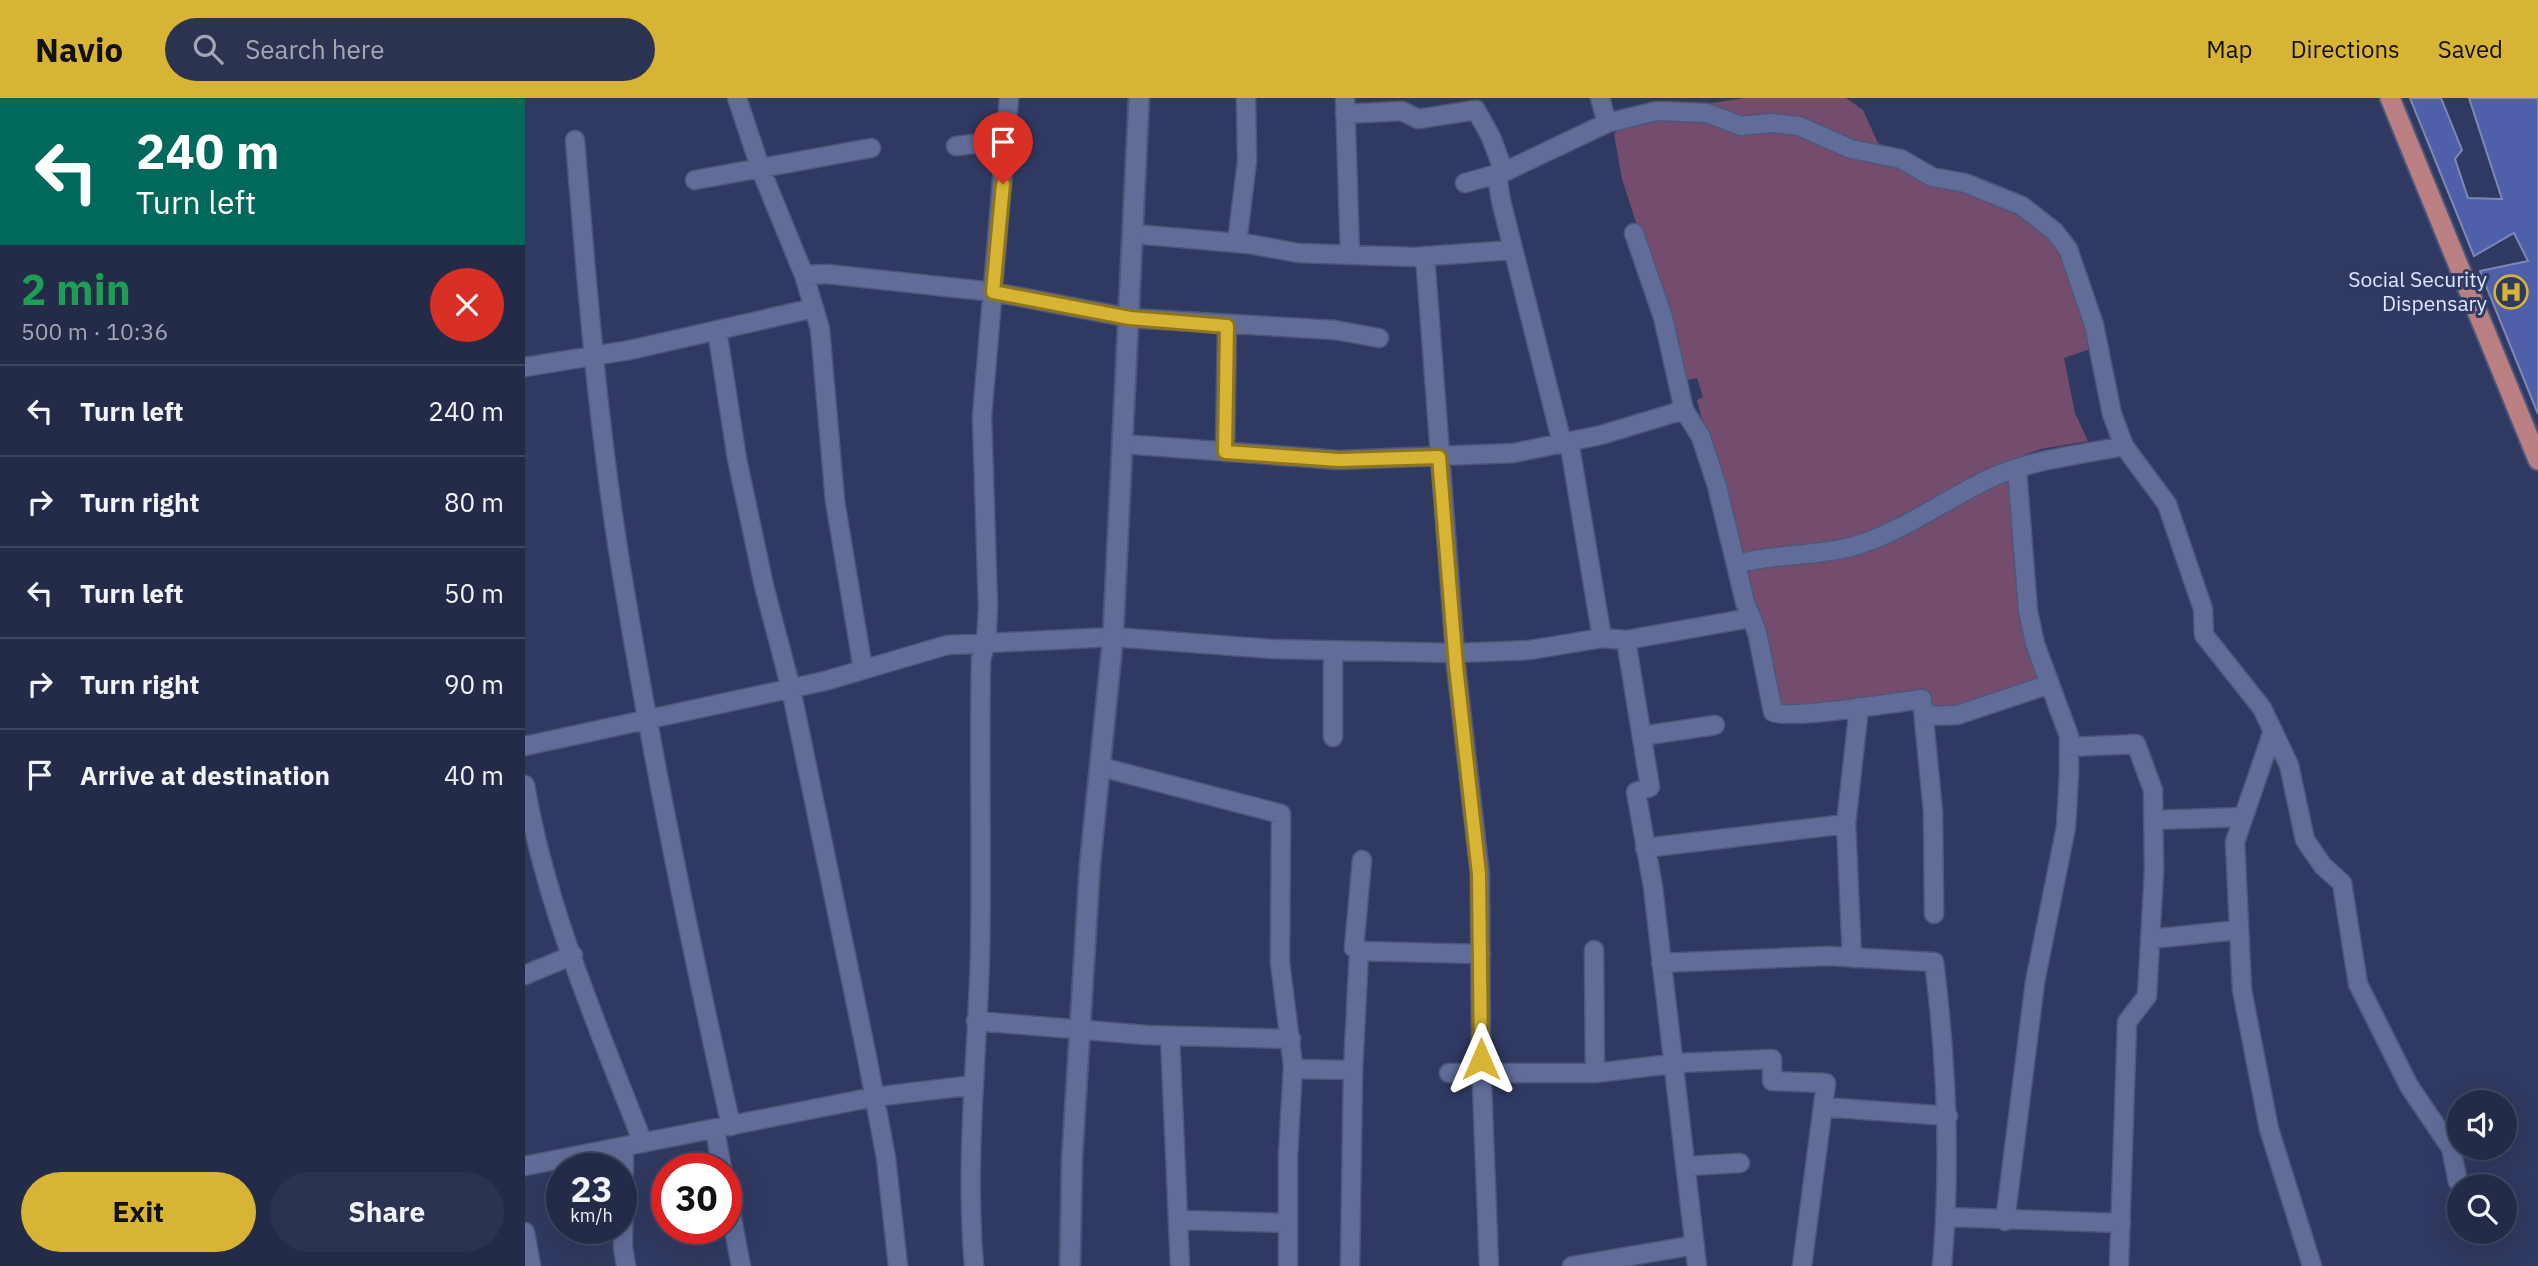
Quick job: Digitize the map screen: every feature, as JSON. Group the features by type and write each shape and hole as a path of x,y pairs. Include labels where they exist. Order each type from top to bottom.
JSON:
{"main road":[{"path":"2390,98 2538,460"}],"street":[{"path":"737,98 759,167 804,275 820,329 835,501 863,669"},
{"path":"974,1266 970,1166 980,957 980,686 988,608 982,416 1009,98"},
{"path":"1070,1266 1072,1159 1090,864 1113,637 1139,98"},
{"path":"1237,243 1247,161 1246,98"},
{"path":"1600,98 1607,123"},
{"path":"1350,254 1345,106 1402,111 1418,119 1476,110 1491,137 1513,250 1566,442 1602,638"},
{"path":"1465,183 1500,173 1607,123 1657,111 1707,113 1741,126 1772,123 1799,126 1834,143 1901,159 1931,177 1965,183 2022,206 2054,231 2068,249 2094,325 2112,414 2124,446 2167,504 2203,608 2204,635 2262,708 2289,765 2305,840 2323,866 2342,883 2358,984 2409,1086 2451,1149 2456,1174"},
{"path":"575,140 593,356 624,586 704,1007 723,1128 722,1153"},
{"path":"956,146 1007,141"},
{"path":"695,180 871,148"},
{"path":"1634,233 1663,317 1684,410 1702,438 1750,618 1757,632 1774,714 1922,699 1933,812 1934,914"},
{"path":"1134,234 1237,243 1298,253 1425,256 1513,250"},
{"path":"1425,256 1455,653 1479,874 1489,1266"},
{"path":"804,275 827,274 993,292 1130,318 1227,326 1335,330 1380,338"},
{"path":"525,367 593,356 814,308"},
{"path":"1225,452 1227,326"},
{"path":"717,330 737,459 764,586 790,689 886,1158 898,1266"},
{"path":"1122,444 1339,460 1514,453 1684,410"},
{"path":"1737,564 1763,557 1852,547 1904,528 1995,476 2037,462 2124,446"},
{"path":"2005,1221 2035,982 2066,827 2069,747 2069,736 2035,645 2028,611 2017,470"},
{"path":"525,746 790,689 947,645 986,644 1007,639 1113,637 1333,651 1455,653 1530,650 1602,638 1626,639 1750,618"},
{"path":"1626,639 1650,788 1636,792 1674,1063 1697,1266"},
{"path":"1333,651 1333,737"},
{"path":"1924,716 1957,715 2050,684"},
{"path":"1852,958 1846,824 1859,707"},
{"path":"1642,736 1714,725"},
{"path":"2273,731 2235,842 2242,990 2269,1129 2312,1266"},
{"path":"2069,747 2136,744 2153,790 2147,996 2127,1022 2119,1266"},
{"path":"1101,767 1281,814 1280,963 1293,1069 1288,1266"},
{"path":"525,785 533,852 643,1143"},
{"path":"2154,820 2243,817"},
{"path":"1645,848 1846,824"},
{"path":"1362,860 1354,948 1359,951 1481,954"},
{"path":"2150,939 2238,930"},
{"path":"1594,950 1595,1073"},
{"path":"1350,1266 1353,1070 1359,951"},
{"path":"525,975 573,955"},
{"path":"1661,963 1828,956 1934,962 1944,1042 1948,1116 1942,1266"},
{"path":"977,1021 1170,1036 1291,1039"},
{"path":"1170,1036 1180,1266"},
{"path":"1449,1073 1595,1073 1674,1063 1772,1059 1772,1081 1826,1083 1803,1266"},
{"path":"1293,1069 1353,1070"},
{"path":"525,1166 874,1097 974,1085"},
{"path":"1823,1107 1948,1116"},
{"path":"624,1146 623,1247 626,1266"},
{"path":"1686,1166 1740,1163"},
{"path":"1946,1217 2121,1223"},
{"path":"1178,1220 1288,1223"},
{"path":"525,1232 531,1266"},
{"path":"737,1244 741,1266"},
{"path":"1572,1266 1695,1245"}],"shaded area":[{"path":"1745,98 1846,98 1863,110 1877,141 1902,169 1967,188 2036,222 2051,236 2068,275 2093,348 2064,358 2075,413 2088,441 2041,449 2007,461 2015,512 2017,588 2037,679 1986,701 1959,707 1931,709 1928,692 1775,710 1697,400 1703,397 1697,378 1687,380 1622,179 1614,134 1621,128 1685,107"}],"building":[{"path":"2410,98 2441,98 2462,150 2455,159 2468,198 2502,199 2469,98 2538,98 2538,414 2480,271 2528,261 2514,233 2474,256"}],"place":[{"name":"Social Security Dispensary","path":"2511,292"}],"route":[{"path":"1003,184 993,292 1130,318 1227,326 1225,452 1339,460 1439,457 1456,666 1479,874 1481,1059"}]}
